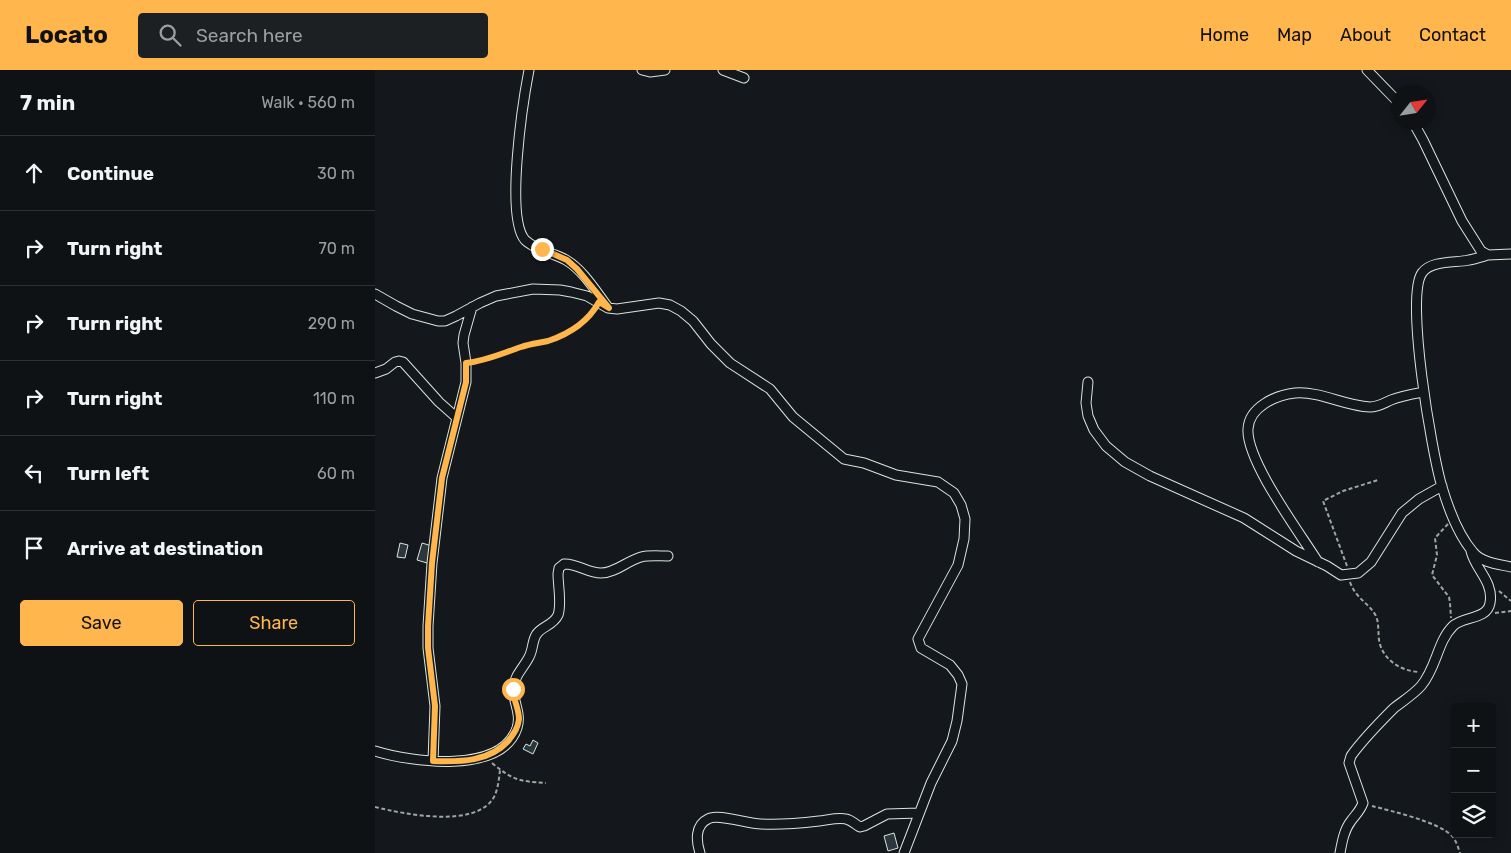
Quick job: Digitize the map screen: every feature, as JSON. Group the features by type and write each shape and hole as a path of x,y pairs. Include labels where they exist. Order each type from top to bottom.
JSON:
{"street":[{"path":"529,70 520,127 517,187 517,217 521,234 531,244 567,260 577,269 609,308"},
{"path":"642,70 650,72 665,70"},
{"path":"723,70 745,78"},
{"path":"1367,70 1391,95"},
{"path":"1417,130 1462,221 1481,251 1487,255"},
{"path":"1340,853 1346,830 1352,819 1359,813 1363,803 1352,777 1349,763 1351,756 1384,718 1419,688 1431,672 1446,636 1456,623 1483,614 1491,603 1489,586 1472,558 1470,548 1454,517 1442,486 1424,392 1419,334 1419,278 1424,270 1435,265 1468,261 1487,255 1511,254"},
{"path":"375,294 403,310 438,321 451,319 496,296 533,289 560,290 587,296 609,308 617,309 648,304 670,305 693,321 711,344 730,363 770,389 793,417 844,459 864,463 896,475 938,482 954,493 961,505 965,518 964,539 958,565 918,639 921,648 950,666 958,675 962,684 961,700 952,741 931,783 904,853"},
{"path":"433,761 435,706 428,648 428,626 434,546 442,478 466,382 463,343 472,307"},
{"path":"375,373 386,369 395,362 403,362 439,402 457,418"},
{"path":"1088,382 1086,403 1088,416 1095,430 1107,446 1125,462 1150,476 1244,518 1261,530 1341,575 1358,573 1371,562 1398,518 1407,507 1442,486"},
{"path":"1318,562 1271,490 1258,464 1250,444 1248,429 1251,417 1268,402 1283,395 1296,393 1309,393 1340,402 1369,407 1424,392"},
{"path":"1470,548 1481,559 1511,567"},
{"path":"375,751 433,761 457,762 484,757 497,751 515,732 519,718 513,689 516,679 529,657 535,636 540,630 553,622 557,616 559,610 559,568 564,564 570,563 589,571 608,572 641,557 668,556"},
{"path":"700,853 696,842 698,831 702,823 709,818 715,817 762,824 842,818 864,826 887,814 919,814"}],"path":[{"path":"466,363 483,360 562,335 585,321 599,302"},
{"path":"1378,480 1343,491 1323,501 1357,597 1376,616 1380,643 1393,663 1400,669 1408,672 1431,672"},
{"path":"1454,517 1435,538 1437,555 1432,575 1449,597 1451,619 1456,623"},
{"path":"1483,614 1511,611"},
{"path":"484,757 500,770 518,780 546,783"},
{"path":"375,807 432,816 471,813 483,809 495,796 500,770"},
{"path":"1363,803 1399,813 1442,830 1454,838 1461,853"}],"building":[{"path":"400,543 408,545 405,558 397,557"},
{"path":"422,543 432,546 427,563 417,560"},
{"path":"533,740 538,743 533,754 523,749 526,744 530,746"},
{"path":"894,833 898,848 888,851 884,836"}],"route":[{"path":"513,689 519,718 515,732 507,742 497,751 484,757 457,762 433,761 435,706 428,648 432,563 442,478 466,382 466,363 483,360 562,335 585,321 599,302 609,308 577,269 567,260 542,249"}]}
